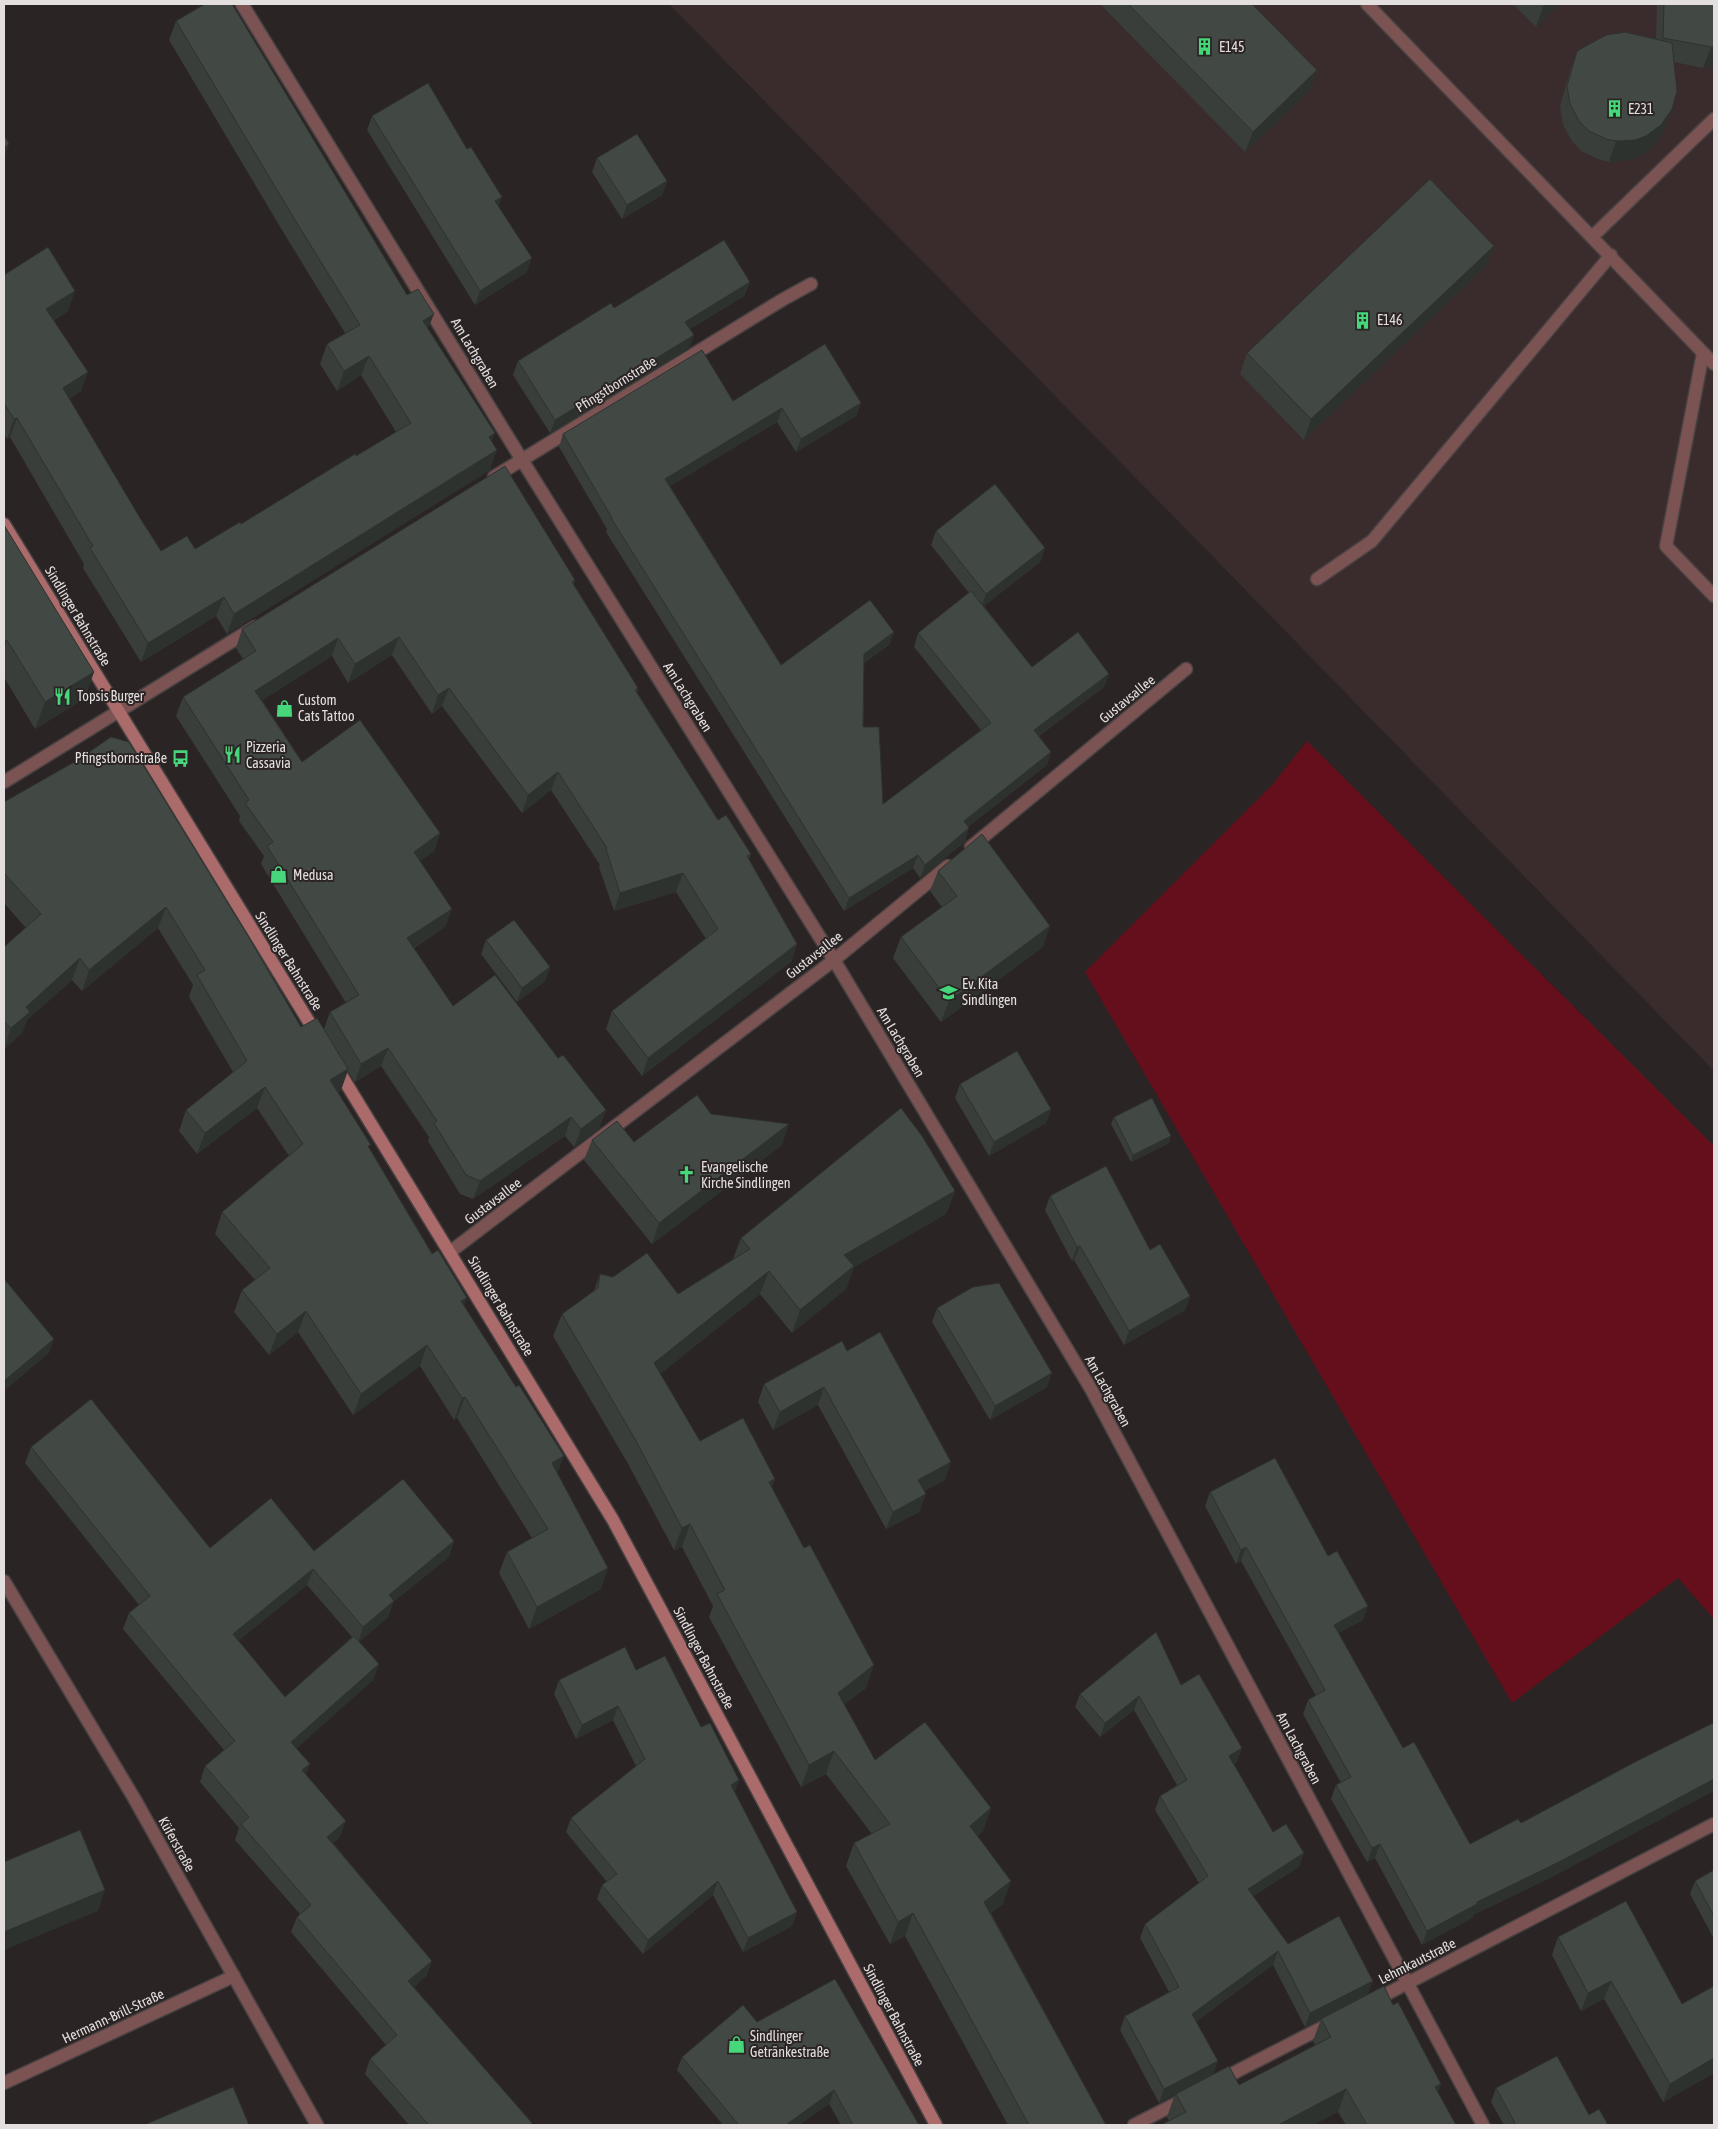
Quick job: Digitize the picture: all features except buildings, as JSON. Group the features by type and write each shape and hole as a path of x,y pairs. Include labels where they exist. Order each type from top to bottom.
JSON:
{"street":[{"name":"Am Lachgraben","path":"242,4 522,460 834,960 1091,1389 1483,2125"},
{"path":"1367,4 1714,364"},
{"path":"1592,236 1714,119"},
{"path":"1317,579 1372,541 1611,255"},
{"name":"Pfingstbornstraße","path":"480,486 811,284"},
{"path":"1704,353 1666,546 1714,596"},
{"name":"Sindlinger Bahnstraße","path":"4,524 613,1520 936,2125"},
{"path":"4,782 262,622"},
{"name":"Gustavsallee","path":"450,1252 834,960 1186,669"},
{"name":"Küferstraße","path":"4,1581 134,1798 317,2125"},
{"name":"Lehmkautstraße","path":"1364,2006 1714,1824"},
{"name":"Hermann-Brill-Straße","path":"4,2083 234,1976"},
{"path":"1134,2125 1346,2015"}],"shaded area":[{"path":"669,4 1714,4 1714,1071 1189,532"},
{"path":"1307,741 1714,1146 1714,1619 1678,1578 1512,1703 1085,972 1272,785"}],"place":[{"name":"E145","path":"1205,47"},
{"name":"E231","path":"1614,109"},
{"name":"E146","path":"1363,320"},
{"name":"Topsis Burger","path":"63,696"},
{"name":"Custom Cats Tattoo","path":"284,708"},
{"name":"Pizzeria Cassavia","path":"232,755"},
{"name":"Pfingstbornstraße","path":"181,758"},
{"name":"Medusa","path":"279,875"},
{"name":"Ev. Kita Sindlingen","path":"948,992"},
{"name":"Evangelische Kirche Sindlingen","path":"687,1175"},
{"name":"Sindlinger Getränkestraße","path":"736,2044"}]}
